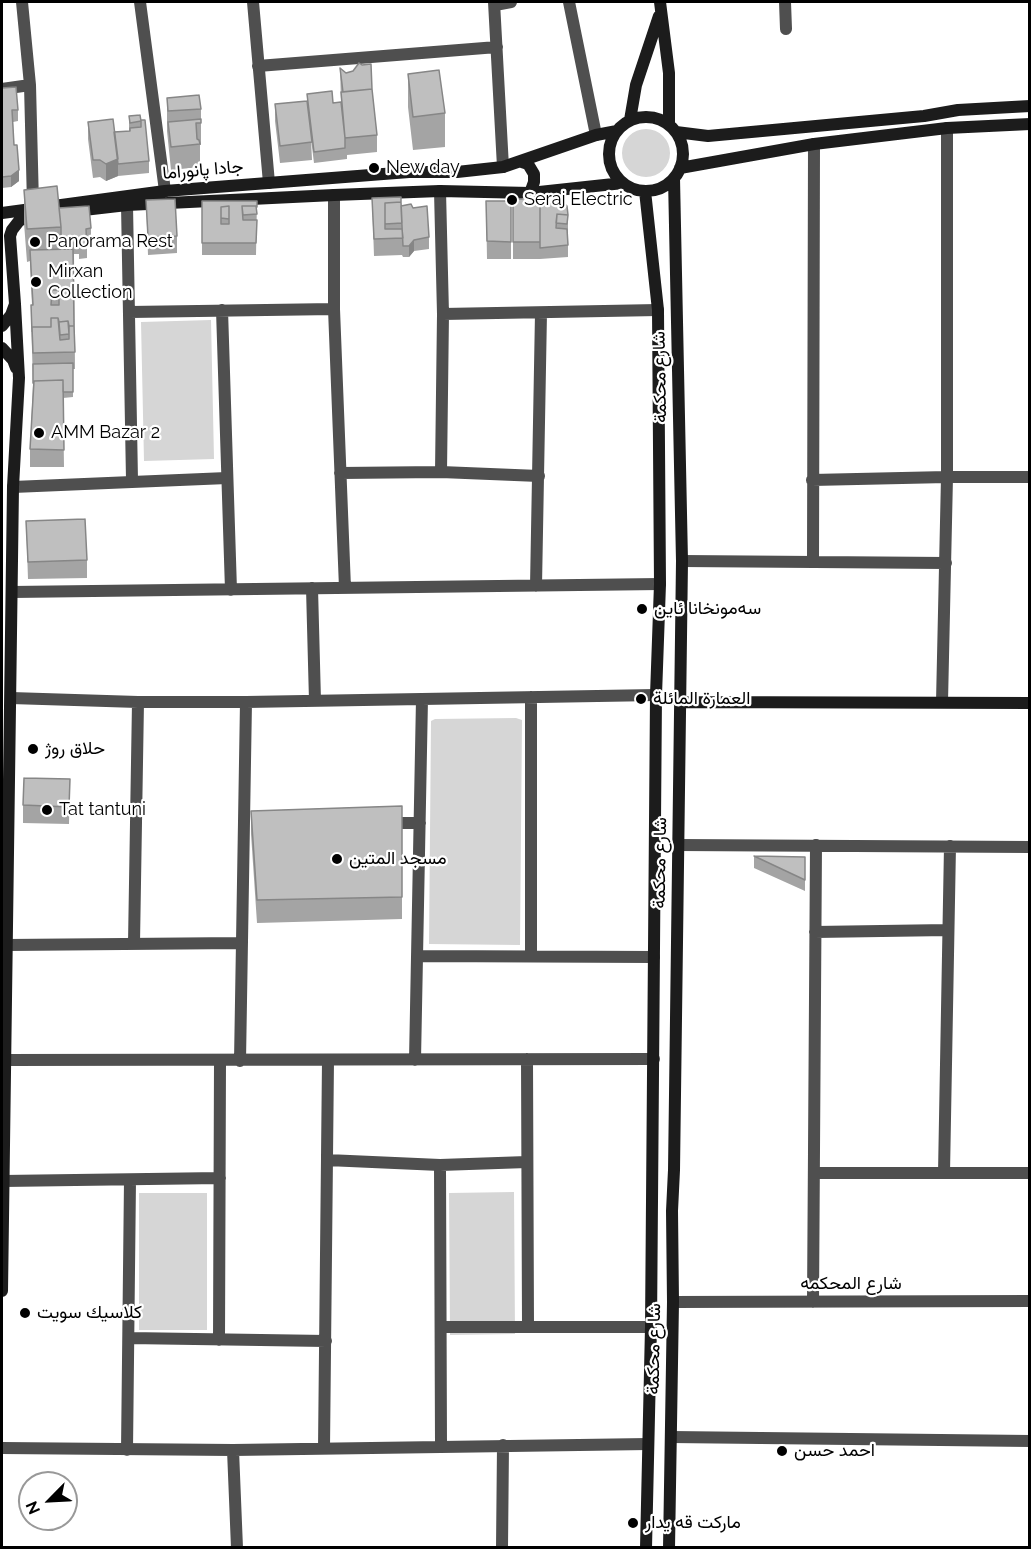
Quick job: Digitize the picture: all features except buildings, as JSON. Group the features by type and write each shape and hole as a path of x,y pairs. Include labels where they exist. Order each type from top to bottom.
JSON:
{"main road":[{"path":"630,120 636,85 661,7"},
{"path":"661,7 673,128 683,149 677,173"},
{"path":"1029,106 958,110 924,116 708,136 673,128 657,118 643,117 630,120 617,131 609,148 609,158 611,168 623,183 645,191 661,188 677,173 814,144 947,128 1029,124"},
{"name":"جادا پانوراما","path":"2,213 165,191 503,167 596,135 617,131"},
{"path":"522,162 528,164 534,174 530,193"},
{"name":"شارع محكمة","path":"669,1548 682,561 677,173"},
{"path":"2,1291 4,1005 7,945 5,785 11,698 6,678 12,592 13,487 19,378 10,236 15,225 30,217 127,205 440,191 530,193 623,183"},
{"name":"شارع محكمة","path":"645,191 657,310 660,584 656,695 651,1327 646,1548"},
{"path":"2,326 15,304"},
{"path":"2,348 13,360 19,378"},
{"path":"679,702 1029,703"},
{"path":"652,1172 662,1173 674,1170"},
{"path":"652,1211 664,1207 672,1211"}],"street":[{"path":"22,2 30,85 33,208"},
{"path":"140,2 165,191"},
{"path":"253,2 269,183"},
{"path":"503,167 495,3 511,2"},
{"path":"569,2 596,135"},
{"path":"785,2 786,29"},
{"path":"258,66 497,47"},
{"path":"2,89 30,85"},
{"path":"942,702 947,477 947,128"},
{"path":"813,561 814,144"},
{"path":"440,191 443,314 441,472"},
{"path":"334,195 334,309 345,588"},
{"path":"127,205 132,480"},
{"path":"130,312 334,309"},
{"path":"222,310 231,590"},
{"path":"443,314 657,310"},
{"path":"536,586 542,313"},
{"path":"340,473 441,472 539,476"},
{"path":"812,480 1029,477"},
{"path":"13,487 132,480 227,478"},
{"path":"682,561 946,563"},
{"path":"12,592 660,584"},
{"path":"312,588 315,701"},
{"path":"11,698 138,702 246,702 656,695"},
{"path":"531,697 531,956"},
{"path":"415,1060 422,699"},
{"path":"134,943 138,702"},
{"path":"240,1061 241,944 250,823 246,702"},
{"path":"373,823 420,823"},
{"path":"678,844 1029,847"},
{"path":"813,1302 816,845"},
{"path":"944,1173 950,846"},
{"path":"815,932 948,930"},
{"path":"7,945 241,944"},
{"path":"417,956 654,957"},
{"path":"527,1059 528,1326"},
{"path":"5,1060 654,1059"},
{"path":"324,1448 327,1060"},
{"path":"219,1340 220,1061"},
{"path":"327,1160 440,1165 528,1162"},
{"path":"440,1165 441,1446"},
{"path":"814,1173 1029,1173"},
{"path":"3,1181 220,1179"},
{"path":"127,1450 130,1180"},
{"name":"شارع المحكمه","path":"673,1302 1029,1301"},
{"path":"441,1327 651,1327"},
{"path":"129,1338 326,1341"},
{"path":"671,1437 1029,1441"},
{"path":"2,1448 233,1450 648,1444"},
{"path":"502,1548 503,1445"},
{"path":"233,1450 237,1548"}],"shaded area":[{"path":"641,129 651,129 663,136 670,148 670,158 663,170 651,177 641,177 626,166 622,158 622,148 633,133"},
{"path":"211,320 214,459 144,461 141,322"},
{"path":"516,718 522,720 520,945 429,944 431,721 435,719"},
{"path":"514,1192 515,1334 450,1335 449,1193"},
{"path":"139,1193 207,1193 207,1330 139,1330"}],"place":[{"name":"New day","path":"374,168"},
{"name":"Seraj Electric","path":"512,200"},
{"name":"Panorama Rest","path":"35,242"},
{"name":"Mirxan Collection","path":"36,282"},
{"name":"AMM Bazar 2","path":"39,433"},
{"name":"سەمونخانا ئاین","path":"642,609"},
{"name":"العمارة المائلة","path":"641,699"},
{"name":"حلاق روژ","path":"33,749"},
{"name":"Tat tantuni","path":"47,810"},
{"name":"مسجد المتين","path":"337,859"},
{"name":"كلاسيك سويت","path":"25,1313"},
{"name":"احمد حسن","path":"782,1451"},
{"name":"ماركت قه يدار","path":"633,1523"}]}
